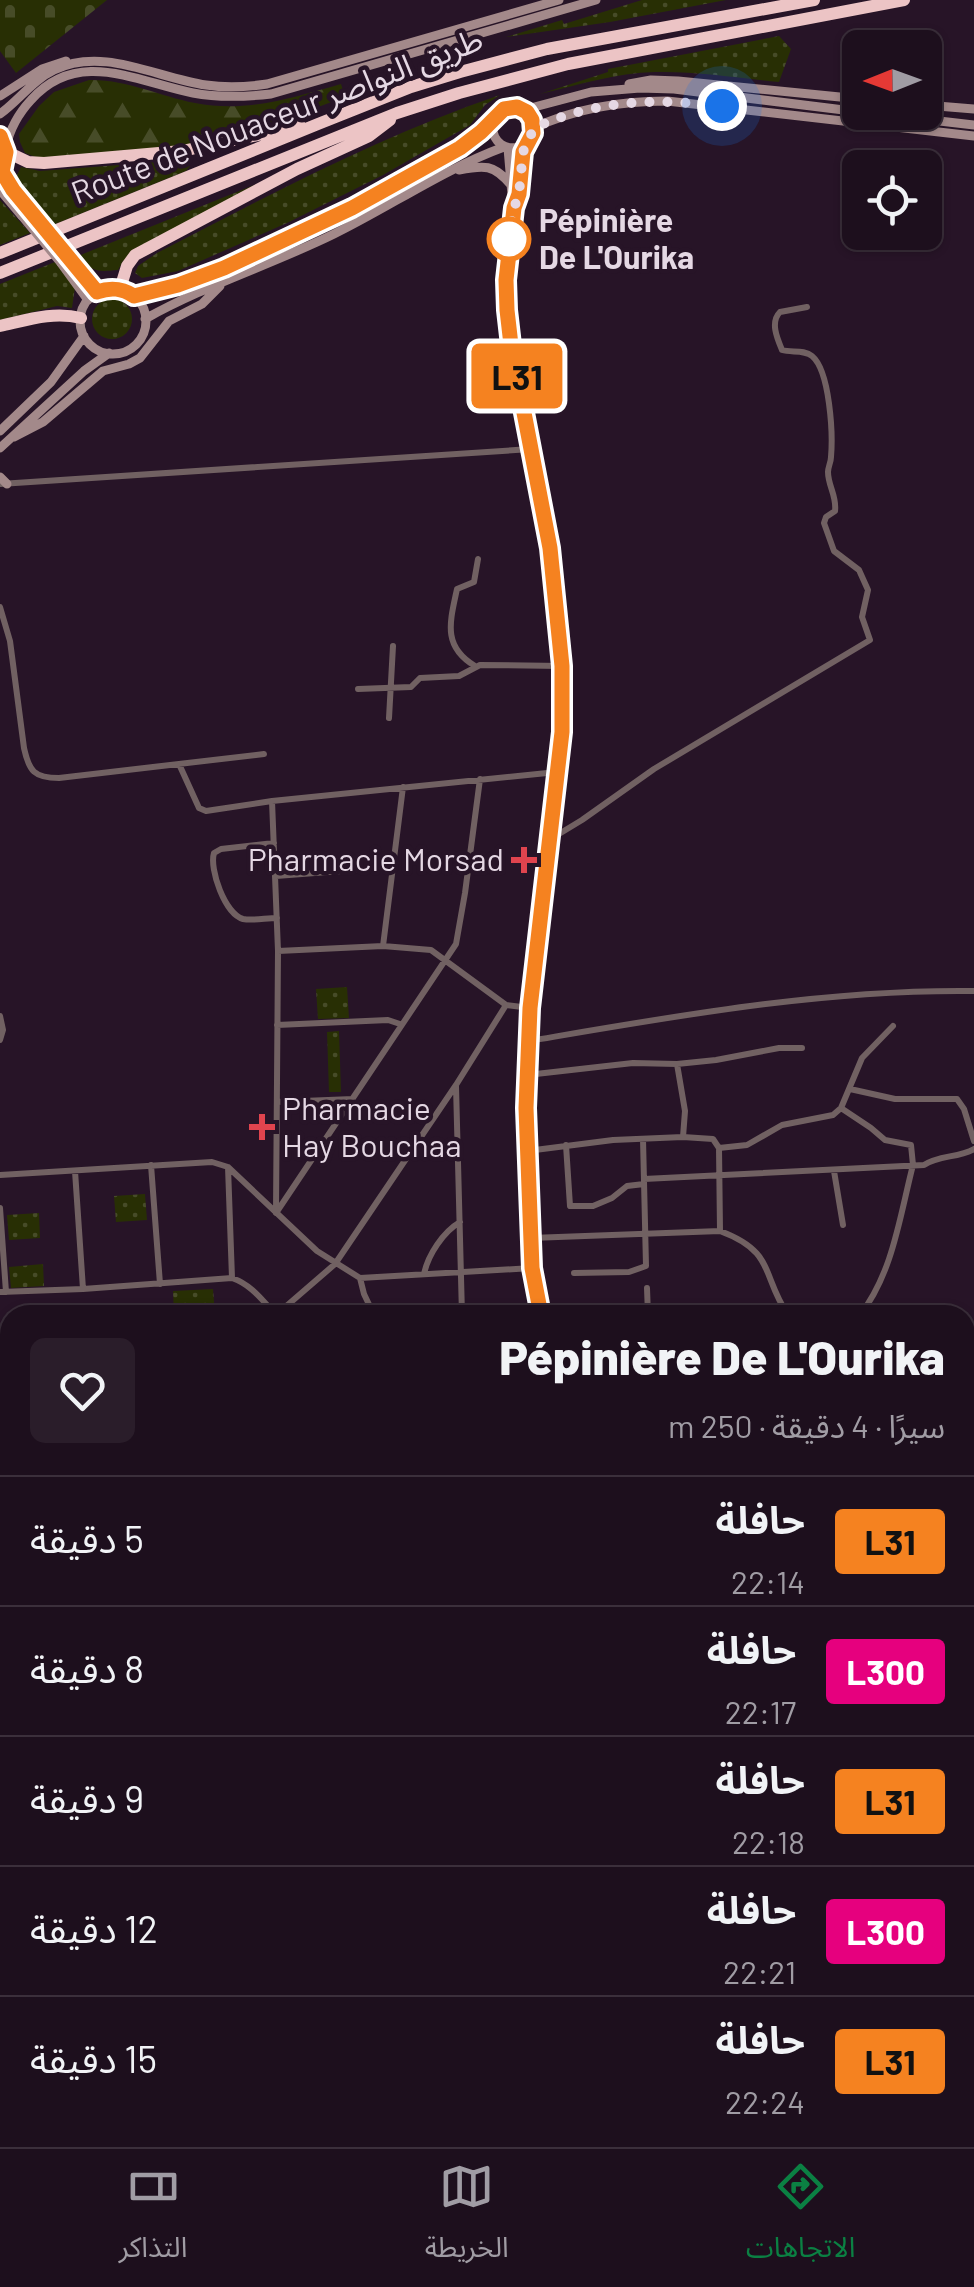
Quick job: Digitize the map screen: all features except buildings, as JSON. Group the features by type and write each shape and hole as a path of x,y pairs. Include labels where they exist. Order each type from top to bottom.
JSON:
{"highway":[{"name":"Route de Nouaceur طريق النواصر","path":"0,253 412,88 547,50 814,0"},
{"name":"Route de Nouaceur طريق النواصر","path":"0,273 397,114 459,93 568,64 904,0"},
{"path":"120,289 127,266 135,256 297,169 369,136 397,114"},
{"path":"6,150 28,162 61,162 182,150 318,124"},
{"path":"0,326 53,314 80,318"}],"main road":[{"path":"0,96 54,63 106,62 215,86 268,84 559,0"},
{"path":"97,292 66,262 1,173 10,130 18,116 35,95 58,79 94,71 210,96 271,94 596,0"},
{"path":"0,114 44,76 78,62"},
{"path":"523,110 651,80 842,98"},
{"path":"608,89 674,89 842,110"},
{"path":"542,1305 532,1268 530,1238 527,1075 530,1008 562,732 562,666 550,548 507,310 507,254 526,144 534,128 564,115 624,102 667,101 974,136"},
{"path":"942,106 974,109"},
{"path":"134,296 224,268 352,208 460,148 504,109 523,110 534,128"},
{"path":"494,118 494,138 506,148 514,208"},
{"path":"942,121 974,125"},
{"path":"0,136 6,150"},
{"path":"146,319 336,233 446,172 526,144"},
{"path":"446,172 485,166 512,185"},
{"path":"0,190 26,212"},
{"path":"66,262 88,300"},
{"path":"14,437 43,422 100,374 140,358 169,322 202,304 222,284"},
{"path":"0,448 84,371 109,354 128,350 138,342 144,331 144,310 134,296 112,288 97,292 88,300 80,318 84,336 94,348 109,354"},
{"path":"0,431 51,382 84,336"}],"street":[{"path":"548,840 654,769 870,640 862,617 868,590 859,570 834,551 824,523 834,511 836,499 828,474 832,454 822,371 807,352 782,350 774,324 780,312 807,308"},
{"path":"2,482 531,448"},
{"path":"478,560 474,582 457,589 451,635 452,645 462,658 476,666 562,666"},
{"path":"0,607 10,641 24,748 28,766 36,774 59,778 264,754"},
{"path":"390,718 393,646"},
{"path":"358,689 411,687 420,678 460,676 476,666"},
{"path":"179,764 202,810 557,772"},
{"path":"276,1212 456,944 480,778"},
{"path":"383,946 403,787"},
{"path":"272,800 278,951 276,1212"},
{"path":"274,843 221,849 211,858 217,882 234,914 245,919 276,918"},
{"path":"276,876 393,867"},
{"path":"278,951 383,946 432,950 506,1005 530,1008"},
{"path":"529,1041 799,999 880,992 974,991"},
{"path":"295,1305 335,1264 506,1005"},
{"path":"0,1016 0,1040"},
{"path":"278,1025 388,1020 401,1024"},
{"path":"719,1148 747,1145 778,1126 826,1117 841,1108 862,1058 893,1026"},
{"path":"527,1075 633,1063 677,1064 802,1048"},
{"path":"677,1064 685,1112 682,1137"},
{"path":"456,1085 462,1305"},
{"path":"850,1089 895,1100 958,1099 974,1141"},
{"path":"278,1102 353,1099"},
{"path":"964,1110 973,1105"},
{"path":"841,1108 885,1140 911,1145 913,1165 884,1276 868,1305"},
{"path":"527,1151 643,1139 708,1138 719,1148 720,1230"},
{"path":"574,1273 629,1272 646,1266 643,1139"},
{"path":"566,1145 570,1206 593,1206 627,1186 644,1182 720,1174 924,1165 974,1149"},
{"path":"0,1175 212,1162 228,1167 317,1251 360,1278 532,1268"},
{"path":"151,1165 160,1284"},
{"path":"228,1167 232,1278"},
{"path":"834,1170 843,1226"},
{"path":"75,1171 82,1289"},
{"path":"0,1208 3,1292 232,1278 244,1282 267,1305"},
{"path":"424,1274 426,1264 445,1236 460,1222"},
{"path":"530,1238 720,1230 746,1243 762,1259 783,1305"},
{"path":"360,1278 369,1305"},
{"path":"648,1288 648,1305"}],"green space":[{"path":"0,0 107,0 16,73 0,51"},
{"path":"642,0 726,0 506,37 562,20 564,24"},
{"path":"779,36 791,49 779,82 655,72 611,77 540,94 608,69"},
{"path":"89,80 116,82 214,106 269,103 341,84 345,97 202,145 38,158 25,153 19,134 39,106 54,92"},
{"path":"500,95 485,105 470,125 383,175 287,223 178,271 142,278 135,273 138,266 157,253 326,168"},
{"path":"185,160 190,166 186,171 53,225 16,177 21,167 40,171"},
{"path":"259,183 123,261 118,270 95,270 78,256"},
{"path":"0,200 30,233 0,245"},
{"path":"55,262 75,287 72,308 57,306 0,320 0,284"},
{"path":"112,299 126,305 132,319 126,333 112,339 98,333 92,319 98,305"},
{"path":"347,987 349,1018 318,1019 316,989"},
{"path":"339,1031 341,1092 329,1092 327,1032"},
{"path":"145,1194 147,1220 116,1222 114,1196"},
{"path":"39,1213 40,1238 9,1240 7,1215"},
{"path":"43,1264 44,1286 11,1288 9,1267"},
{"path":"213,1289 214,1305 174,1305 173,1291"}],"bus line":[{"name":"L31","path":"0,136 6,152 2,172 13,190 97,292 112,288 134,296 224,268 352,208 460,148 504,109 517,107 532,120 533,133 523,152 506,280 511,345 550,548 562,666 562,732 530,1008 526,1108 532,1268 539,1305"}],"place":[{"name":"Pépinière De L'Ourika","path":"509,239"},
{"name":"Pharmacie Morsad","path":"524,860"},
{"name":"Pharmacie Hay Bouchaa","path":"262,1127"}],"route":[{"path":"509,239 523,152 534,128 582,110 624,102 722,106"}]}
